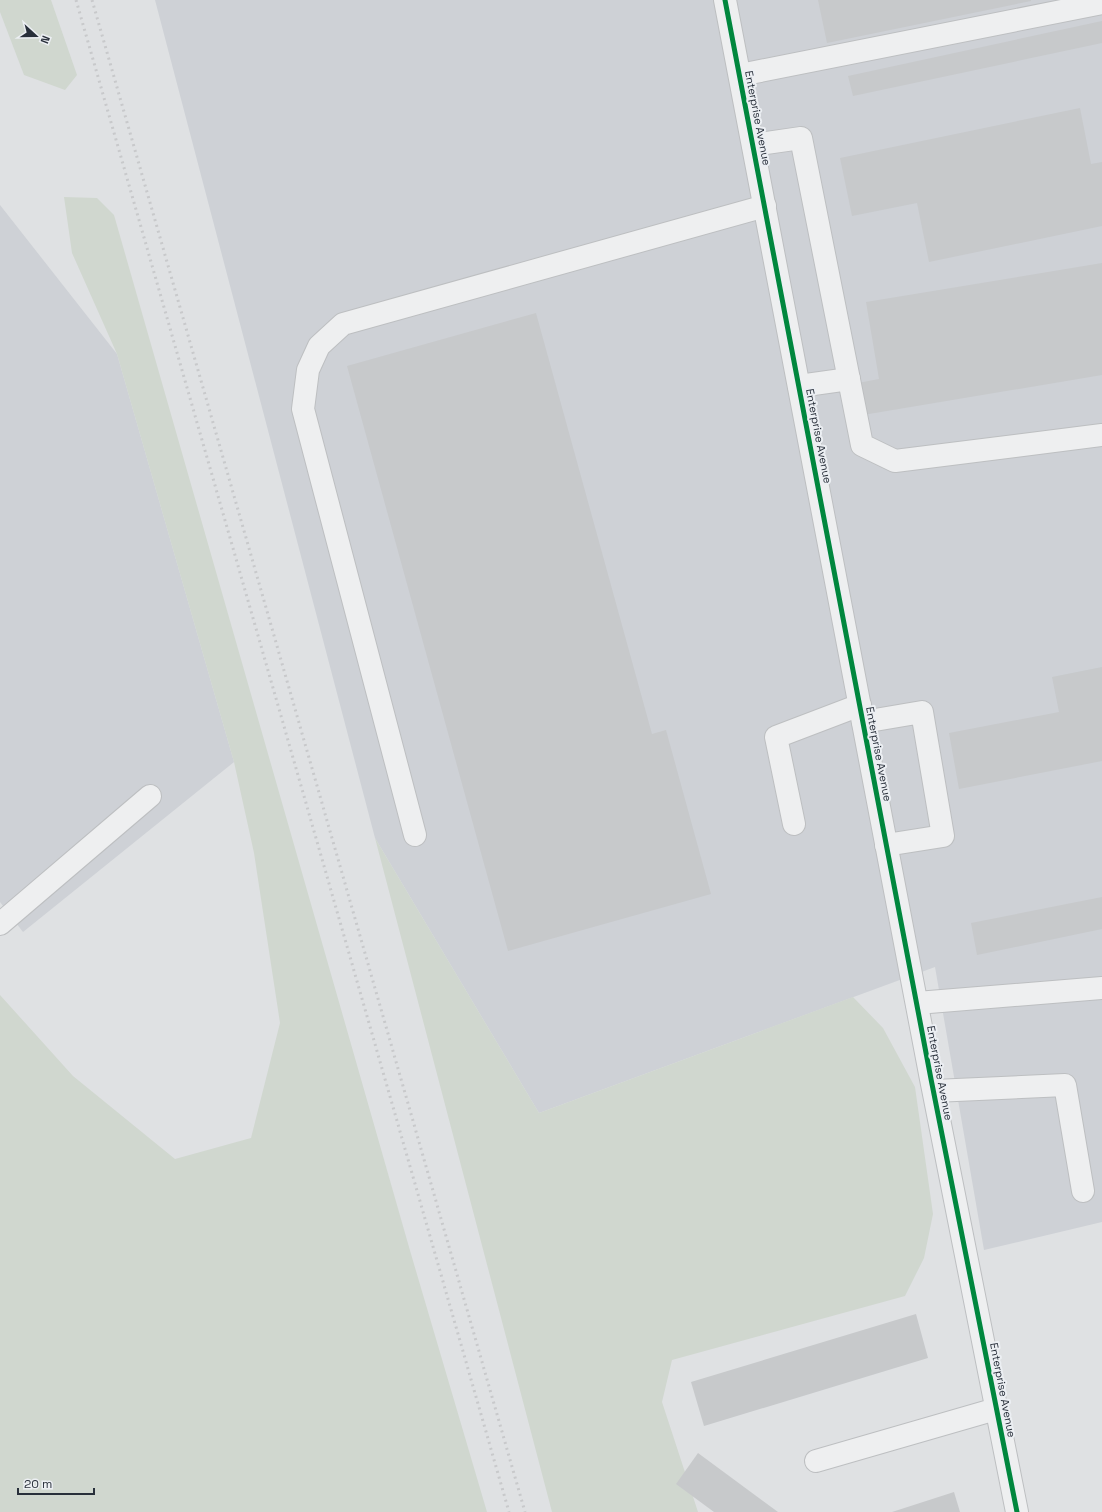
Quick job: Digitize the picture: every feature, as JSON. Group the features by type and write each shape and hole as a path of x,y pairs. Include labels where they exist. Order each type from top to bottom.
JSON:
{"street":[{"name":"Enterprise Avenue","path":"725,0 886,846 1017,1512"},
{"path":"740,75 1102,3"},
{"path":"753,145 800,138 862,445 895,460 1102,435"},
{"path":"415,835 303,409 308,370 319,346 344,324 765,206"},
{"path":"799,386 849,379"},
{"path":"794,824 776,737 861,713 922,712 943,836 886,846"},
{"path":"0,924 150,796"},
{"path":"917,1003 1102,988"},
{"path":"934,1091 1065,1085 1083,1191"},
{"path":"816,1461 996,1409"}],"shaded area":[{"path":"0,0 51,0 77,75 65,90 24,75 0,12"},
{"path":"155,0 1102,0 1102,1222 984,1250 935,967 539,1113 375,838"},
{"path":"64,197 97,198 114,215 411,1254 487,1512 0,1512 0,995 73,1076 175,1159 251,1138 280,1023 254,853 234,762 117,354 72,253"},
{"path":"0,205 117,354 234,762 23,932 0,902"},
{"path":"375,838 539,1113 853,997 883,1028 915,1087 933,1214 924,1258 905,1296 672,1360 662,1402 698,1512 552,1512"}],"building":[{"path":"818,0 1031,0 1031,1 827,43"},
{"path":"1102,21 1102,43 853,96 848,76"},
{"path":"1080,108 1091,164 1102,162 1102,226 929,262 917,203 852,216 840,158"},
{"path":"1102,263 1102,375 863,415 858,383 879,379 866,302"},
{"path":"536,313 652,734 666,730 711,894 508,951 347,366"},
{"path":"1102,667 1102,761 959,789 949,733 1059,712 1052,677"},
{"path":"1102,897 1102,929 977,955 971,923"},
{"path":"916,1314 928,1358 704,1426 691,1382"},
{"path":"698,1453 778,1512 714,1512 676,1484"},
{"path":"954,1492 960,1512 892,1512"}],"railway":[{"path":"76,0 509,1512"},
{"path":"92,0 525,1512"}],"cycle path":[{"path":"725,0 931,1079 1017,1512"}]}
